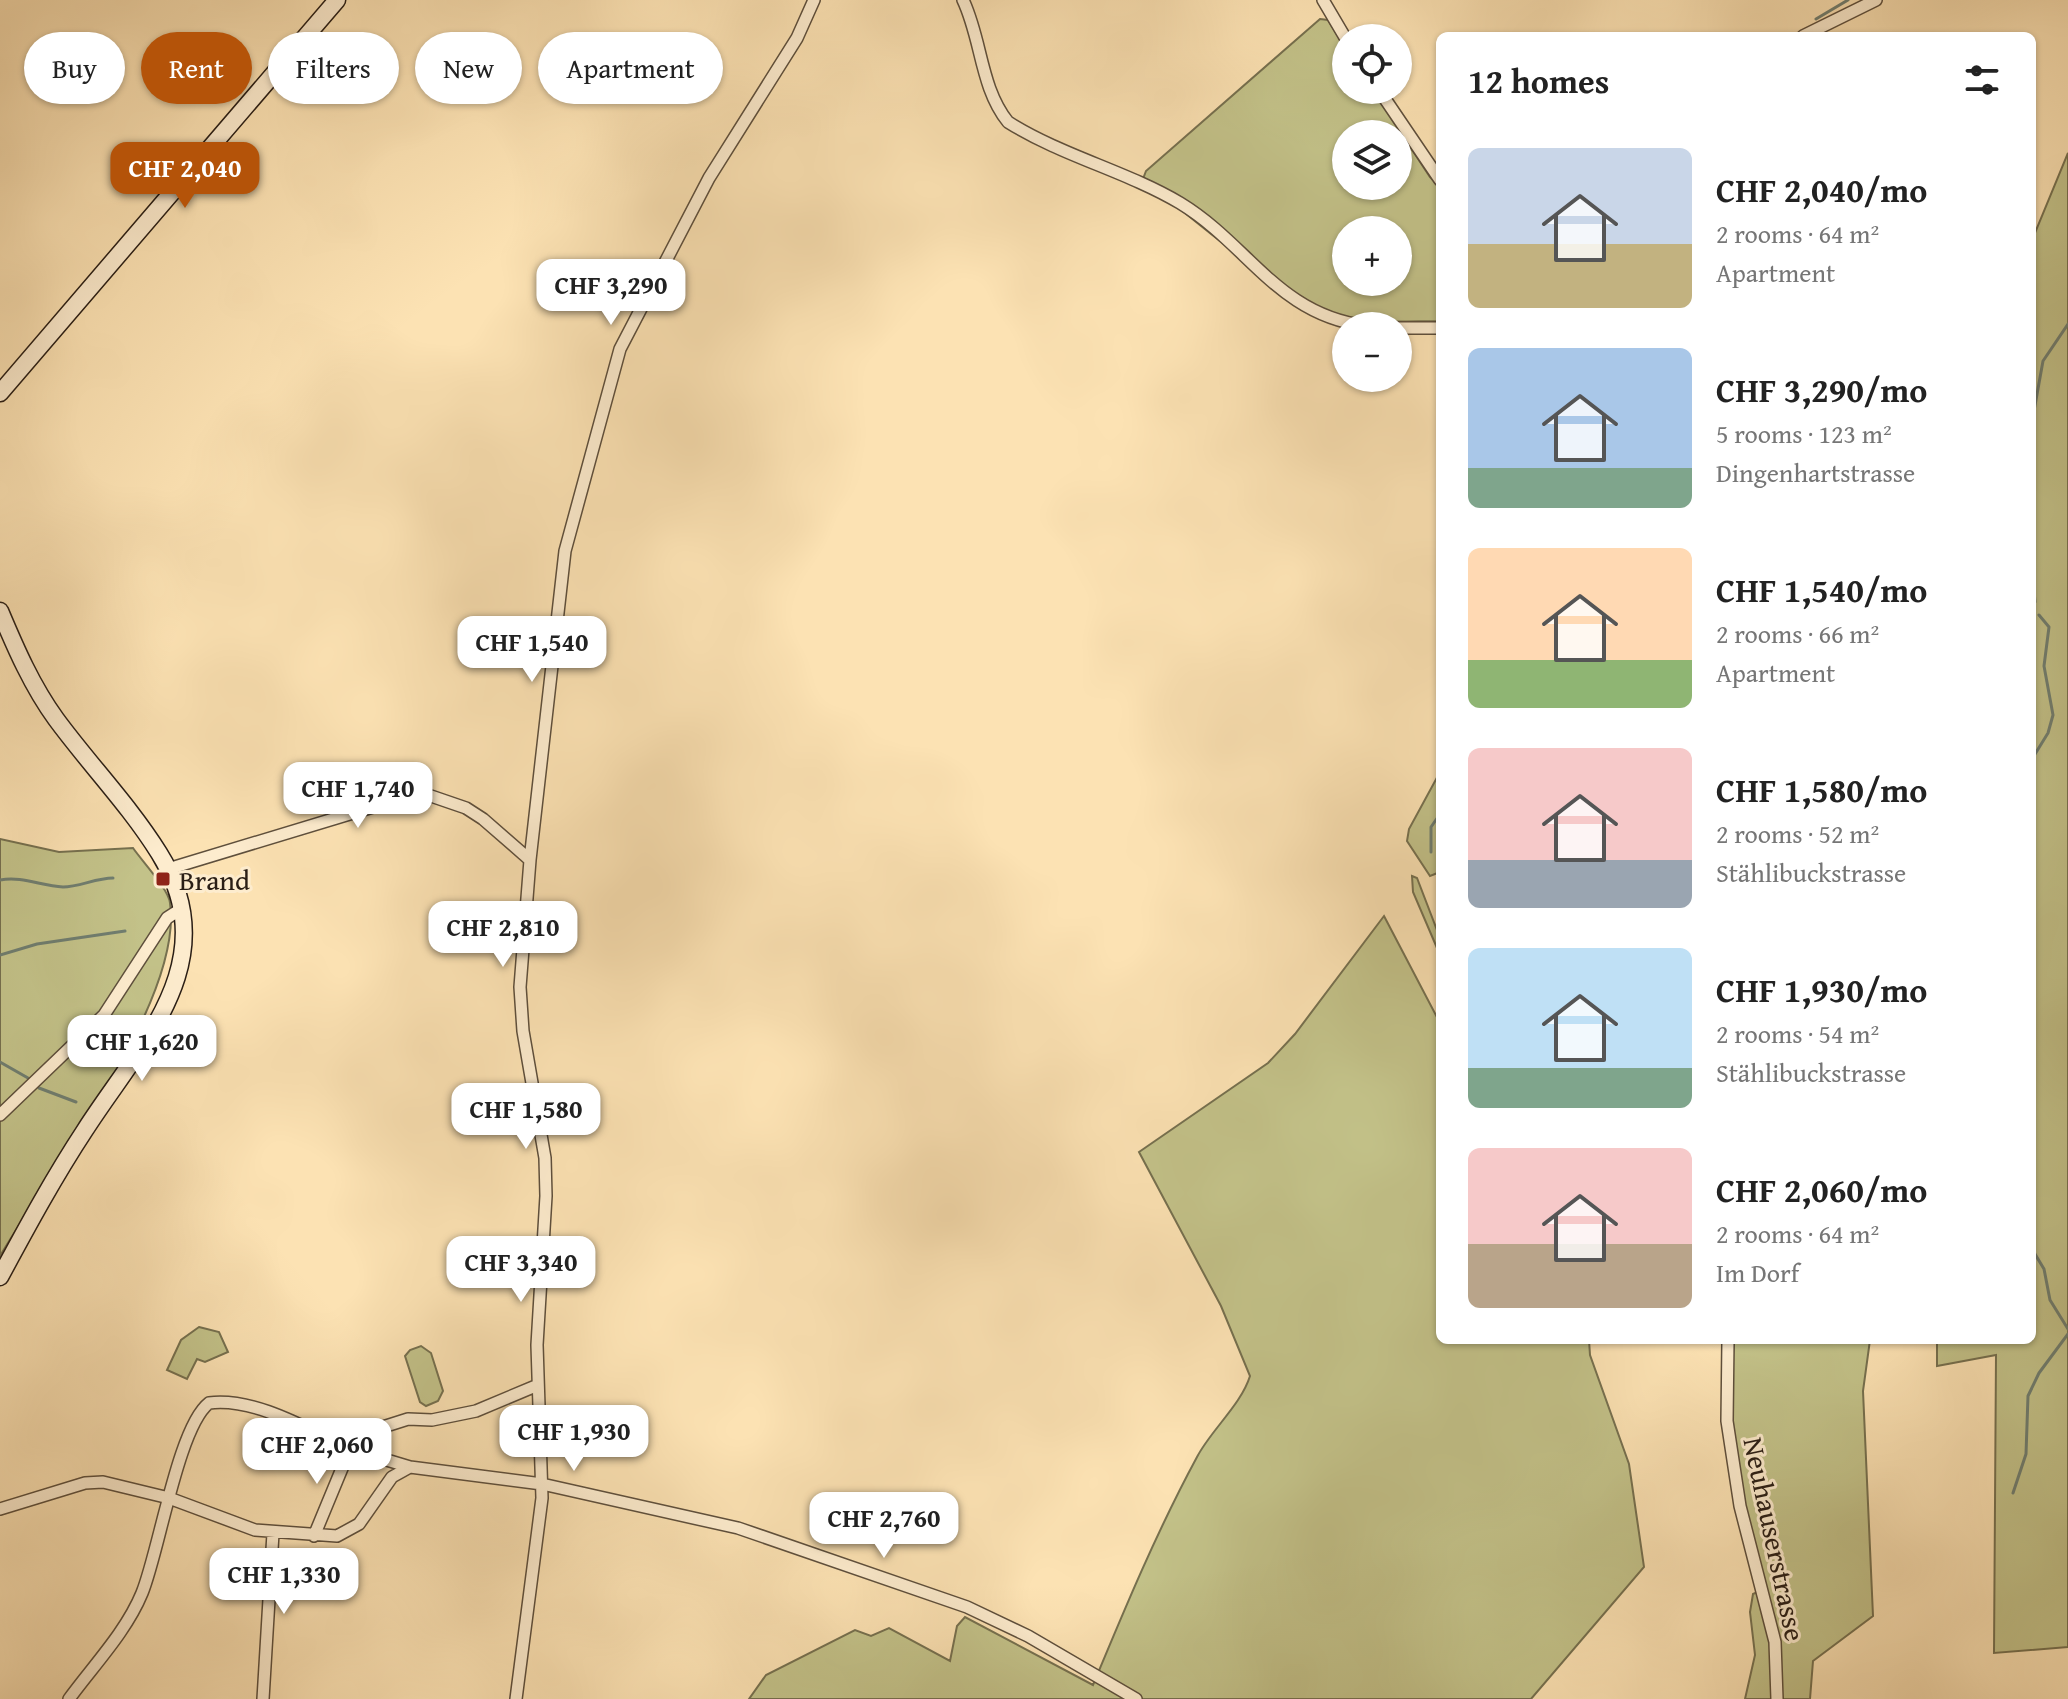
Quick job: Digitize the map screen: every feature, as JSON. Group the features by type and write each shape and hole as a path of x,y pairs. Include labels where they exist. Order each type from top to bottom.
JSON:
{"street":[{"path":"0,393 337,0"},
{"path":"516,1699 524,1656 542,1484 537,1333 546,1170 530,1076 520,987 530,860 560,593 573,514 620,349 709,178 797,38 814,0"},
{"path":"963,0 977,37 995,106 1008,122 1180,203 1303,307 1332,319"},
{"path":"1323,0 1337,24"},
{"path":"1811,32 1870,1"},
{"path":"1388,104 1436,174"},
{"path":"1412,328 1436,328"},
{"path":"0,611 48,707 145,832 168,869 181,909 182,958 169,1004 71,1151 0,1277"},
{"path":"168,869 396,800 431,796 483,819 530,860"},
{"path":"0,1115 104,1015 167,918 181,909"},
{"name":"Neuhauserstrasse","path":"1728,1344 1727,1421 1740,1506 1775,1642 1777,1699"},
{"path":"314,1536 350,1449 386,1426 408,1419 432,1420 476,1411 538,1385"},
{"path":"69,1699 141,1597 184,1452 201,1410 209,1403 250,1407 350,1449 410,1467 542,1484 738,1528 967,1607 1028,1636 1136,1699"},
{"path":"0,1509 97,1482 169,1498 231,1524 273,1533 337,1536 352,1530 392,1477 410,1467"},
{"path":"263,1699 273,1533"}],"shaded area":[{"path":"1320,19 1328,20 1332,26 1332,104 1382,104 1393,120 1332,120 1332,200 1412,200 1412,150 1436,183 1436,321 1412,322 1412,312 1334,312 1323,308 1269,278 1143,179 1146,171"},
{"path":"2068,153 2068,1647 1994,1653 1996,1355 1937,1366 1937,1344 2036,1344 2036,230"},
{"path":"1436,779 1436,874 1430,876 1407,841 1409,829"},
{"path":"0,839 59,852 133,848 160,883 170,903 169,943 156,987 135,1035 109,1084 0,1256"},
{"path":"1412,876 1417,878 1436,928 1436,946 1413,892"},
{"path":"1384,916 1436,1015 1436,1344 1589,1344 1590,1355 1629,1464 1644,1567 1531,1699 749,1699 766,1675 855,1630 871,1636 889,1628 950,1661 957,1626 965,1617 1093,1685 1182,1485 1203,1447 1240,1397 1250,1376 1221,1306 1139,1152 1268,1063 1295,1034"},
{"path":"199,1327 219,1332 228,1352 205,1362 197,1359 187,1379 167,1370 181,1340"},
{"path":"1728,1344 1869,1344 1863,1391 1873,1616 1813,1661 1810,1699 1745,1699 1755,1655 1750,1612 1753,1594 1762,1590 1736,1488"},
{"path":"421,1346 431,1353 443,1391 438,1401 426,1406 420,1402 405,1356 410,1350"}],"waterway":[{"path":"1816,19 1848,0"},
{"path":"2036,400 2043,361 2068,324"},
{"path":"2036,752 2048,733 2053,715 2044,666 2049,627 2039,615"},
{"path":"1431,852 1431,827 1436,820"},
{"path":"0,880 16,879 63,887 113,878"},
{"path":"0,955 37,944 125,931"},
{"path":"0,1062 28,1078"},
{"path":"39,1088 76,1102"},
{"path":"2036,1256 2044,1269 2050,1300 2068,1329"},
{"path":"2013,1493 2026,1454 2028,1396 2039,1373 2068,1334"}],"place":[{"name":"Brand","path":"163,879"}]}
